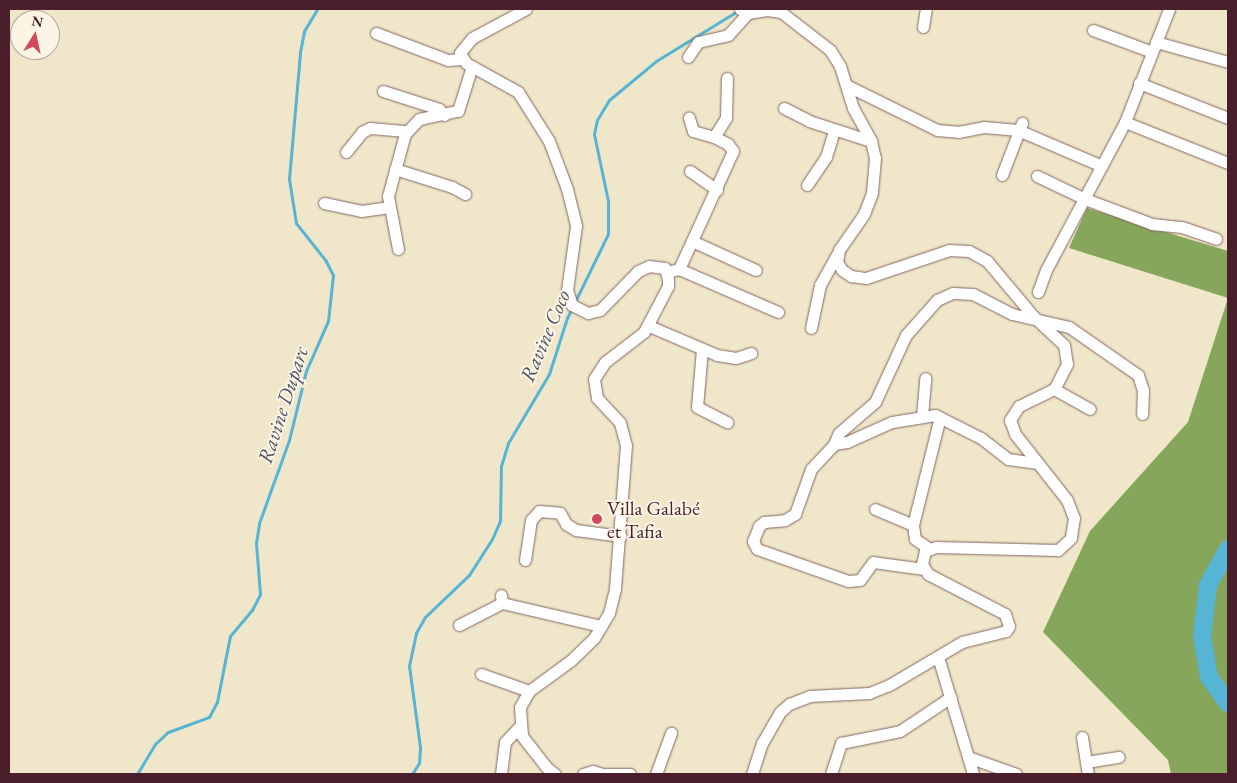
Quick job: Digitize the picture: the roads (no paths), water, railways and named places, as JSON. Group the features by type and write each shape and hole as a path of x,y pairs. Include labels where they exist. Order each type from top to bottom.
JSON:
{"street":[{"path":"462,59 461,48 472,38 526,9"},
{"path":"923,27 926,9"},
{"path":"1038,292 1046,270 1125,122 1169,9"},
{"path":"688,57 698,42 728,34 744,11 771,10 786,15 830,50 840,66 853,108 870,141 875,174 869,204 820,285 811,328"},
{"path":"1093,30 1154,47 1228,62"},
{"path":"376,33 448,60 462,59 518,92 549,141 558,162 576,226 567,290 572,305 588,313 606,306 644,267 658,265 667,272 668,286 649,326 630,346 605,362 594,378 597,398 620,423 625,435 627,460 615,589 601,626 582,651 529,691 520,707 519,727 546,768 555,774"},
{"path":"398,249 388,207 394,169 406,131 419,119 452,114 462,106 472,66"},
{"path":"714,136 726,118 729,92 727,78"},
{"path":"1139,83 1228,118"},
{"path":"846,85 942,131 958,132 984,127 1020,127 1102,166"},
{"path":"382,91 439,109 444,115"},
{"path":"784,108 834,130 870,141"},
{"path":"680,269 733,151 728,144 714,136 693,131 689,118"},
{"path":"1125,122 1228,163"},
{"path":"1002,175 1020,127"},
{"path":"346,152 362,132 370,128 406,131"},
{"path":"807,185 826,157 834,130"},
{"path":"394,169 452,186 465,194"},
{"path":"690,171 716,190"},
{"path":"1037,176 1085,199 1152,224 1182,227 1216,239"},
{"path":"324,203 360,211 388,207"},
{"path":"692,241 756,270"},
{"path":"837,254 842,270 861,278 949,250 969,250 987,261 1034,317 1059,339 1067,353 1067,364 1054,389 1019,406 1010,416 1011,427 1071,509 1074,529 1066,545 1051,551 1003,548 930,548 915,539 913,525 940,417"},
{"path":"667,272 680,269 778,312"},
{"path":"924,569 873,562 855,582 818,572 754,545 754,534 764,522 785,520 795,514 811,469 834,444 840,433 875,402 906,335 937,300 953,293 966,292 989,300 1012,314 1034,317 1069,327 1138,375 1143,390 1142,414"},
{"path":"649,326 726,357 751,353"},
{"path":"702,348 697,407 726,422"},
{"path":"922,416 925,378"},
{"path":"1054,389 1090,409"},
{"path":"834,444 847,442 886,424 922,416 940,417 980,438 1008,459 1038,463"},
{"path":"875,509 913,525"},
{"path":"525,560 531,520 539,510 560,513 566,524 576,530 620,536"},
{"path":"752,774 762,743 780,712 789,704 810,696 869,693 973,638 1006,631 1009,620 986,603 932,577 924,569 922,555 930,548"},
{"path":"459,625 501,599 601,626"},
{"path":"938,657 952,697 973,774"},
{"path":"481,674 529,691"},
{"path":"830,774 841,743 900,731 952,697"},
{"path":"500,774 505,742 519,727"},
{"path":"656,774 671,733"},
{"path":"1082,737 1088,774"},
{"path":"968,757 1016,774"},
{"path":"1086,762 1119,757"},
{"path":"584,774 593,771 604,774 624,774"}],"waterway":[{"name":"Ravine Duparc","path":"137,774 155,744 168,732 209,717 217,702 230,636 252,610 260,594 256,543 259,523 289,440 306,371 328,321 333,275 326,261 296,223 289,179 300,52 304,31 317,9"},
{"name":"Ravine Coco","path":"412,774 419,763 420,747 409,666 416,633 425,617 469,575 492,539 500,521 501,466 508,443 549,374 567,318 608,234 608,201 594,134 597,120 609,100 656,61 739,10"},
{"path":"1228,549 1208,585 1202,636 1209,677 1228,703"}],"place":[{"name":"Villa Galabé et Tafia","path":"597,519"}]}
